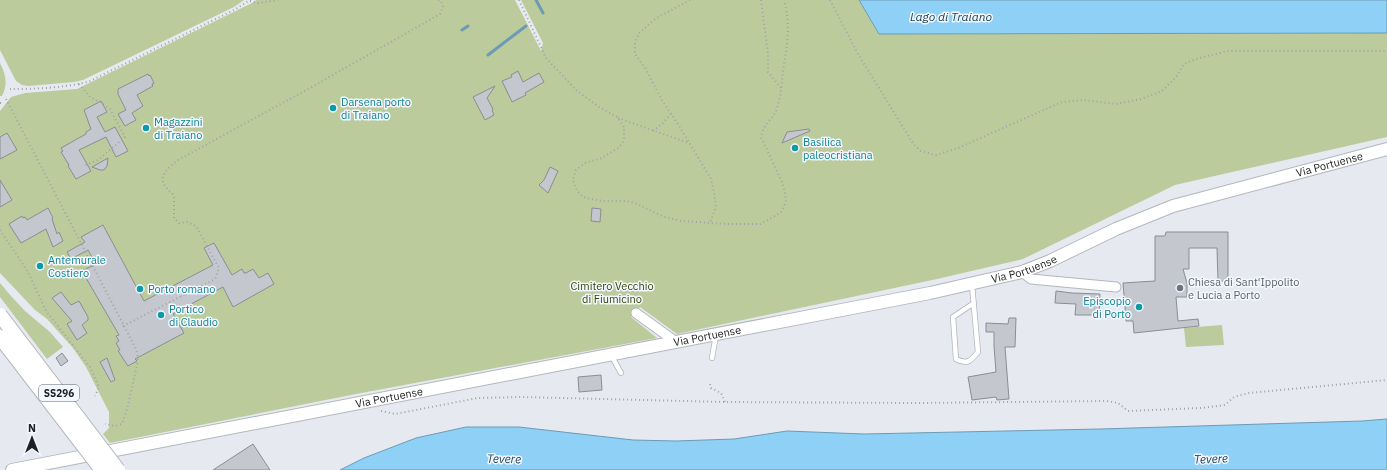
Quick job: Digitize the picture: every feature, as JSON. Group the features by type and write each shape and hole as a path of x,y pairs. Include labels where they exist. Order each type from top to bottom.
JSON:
{"main road":[{"name":"SS296","path":"0,315 118,470"},
{"name":"SS296","path":"0,337 102,470"}],"street":[{"name":"Via Portuense","path":"12,470 716,335 930,293 1022,272 1050,261 1116,229 1173,206 1387,149"},
{"path":"1022,272 1031,279 1116,287"},
{"path":"636,313 676,342"}],"lane":[{"path":"972,283 974,303 978,352 968,362 961,361 956,359 953,317 974,303"},
{"path":"712,358 716,335"},
{"path":"611,355 621,373"}],"path":[{"path":"10,89 79,84 90,81 195,30 250,1 258,3 278,0"},
{"path":"123,326 215,279 219,268 196,226 187,222 179,223 174,218 174,196 162,184 161,178 169,167 178,160 310,88 440,14 443,6 441,1 438,0"},
{"path":"519,0 546,58 576,90 598,107 617,117 690,143"},
{"path":"690,0 655,20 639,33 635,43 635,54 645,68 663,102 690,143 711,179 716,207 710,223"},
{"path":"761,0 768,54 768,72 781,88"},
{"path":"617,117 624,127 625,133 622,144 602,158 585,162 580,165 574,175 573,180 577,191 586,198 602,201 626,201 636,203 662,216 681,221 760,224 781,212 786,202 785,193 761,137 765,124 777,109 781,88 789,32 787,11 784,0"},
{"path":"830,0 858,54 914,145 921,151 936,155 958,148 1062,102 1084,100 1116,104 1141,100 1162,91 1176,77 1184,64 1199,58 1228,51 1387,51"},
{"path":"79,84 90,97 110,109 125,137 98,160 83,166"},
{"path":"6,99 136,349 138,357 137,365 122,424 115,426 105,424"},
{"path":"653,131 671,114"},
{"path":"0,230 28,272 46,311 90,367 99,387 95,396"},
{"path":"384,411 394,414 478,398 521,397 725,402 917,403 1107,401 1118,403 1128,411 1201,408 1225,405 1234,397 1249,393 1387,380"},
{"path":"710,384 711,388 721,393 725,402"}],"green space":[{"path":"0,0 244,0 234,7 83,80 28,86 22,85 16,81 0,50"},
{"name":"Cimitero Vecchio di Fiumicino","path":"255,0 515,0 541,51 543,43 521,0 859,0 879,34 1387,33 1387,137 1175,185 1023,259 937,279 677,334 640,307 631,317 657,338 356,394 110,443 103,434 109,428 109,412 86,367 73,348 47,319 35,310 0,273 0,111 11,97 25,93 77,89 256,1"},
{"path":"0,63 6,80 2,96 0,96"},
{"path":"0,283 25,311 50,332 63,347 47,359 0,297"},
{"path":"1222,325 1224,345 1186,347 1184,328"}],"water":[{"name":"Lago di Traiano","path":"859,0 1387,0 1387,33 879,34"},
{"name":"Tevere","path":"1387,419 1387,470 340,470 364,458 416,438 466,427 519,427 633,440 676,441 734,439 787,431 864,434 1100,429"}],"building":[{"path":"518,71 523,82 539,73 544,82 525,93 526,95 512,102 502,81 512,77 511,75"},
{"path":"148,74 154,83 152,84 153,86 137,95 143,106 132,113 136,120 125,126 118,114 126,110 118,94 118,89"},
{"path":"495,86 487,98 493,109 494,115 485,120 473,97"},
{"path":"101,101 107,112 97,117 105,132 115,127 128,151 116,157 106,137 79,150 91,171 76,179 61,152 63,151 61,148 86,134 86,132 91,129 84,110"},
{"path":"809,129 810,131 782,143 787,132"},
{"path":"7,133 17,150 0,159 0,137"},
{"path":"108,158 107,166 104,170 92,167"},
{"path":"550,167 558,171 548,193 539,185 544,180"},
{"path":"0,180 12,200 0,207"},
{"path":"48,208 53,218 52,219 57,234 59,232 63,241 53,247 46,229 21,243 9,224 22,216 27,220"},
{"path":"592,208 601,209 600,222 591,221"},
{"path":"103,225 144,301 213,265 204,248 214,243 232,275 242,269 244,273 246,273 253,269 259,278 268,273 274,284 233,307 223,287 180,310 173,314 184,333 135,359 137,361 128,366 118,351 120,350 116,343 119,341 116,336 119,335 82,271 96,264 88,250 71,259 67,252 85,242 81,237"},
{"path":"1166,232 1228,232 1228,281 1218,281 1217,248 1189,248 1189,269 1183,269 1187,283 1187,297 1176,297 1178,321 1198,319 1199,326 1134,333 1133,321 1126,321 1123,283 1155,281 1155,236 1165,236"},
{"path":"1056,291 1100,294 1099,315 1075,315 1076,304 1055,303"},
{"path":"61,292 71,305 79,301 88,317 88,320 82,325 87,333 77,340 67,324 72,321 52,298"},
{"path":"1009,318 1016,318 1015,347 1005,347 1009,399 997,400 996,397 972,400 968,377 996,372 994,332 986,332 986,323 1008,324"},
{"path":"62,353 68,361 61,366 56,358"},
{"path":"107,358 115,380 111,382 100,362"},
{"path":"601,375 602,390 579,392 578,377"},
{"path":"253,444 270,470 213,470"}],"waterway":[{"path":"536,0 543,13"},
{"path":"462,30 468,26"},
{"path":"488,55 526,26"}],"place":[{"name":"Darsena porto di Traiano","path":"333,108"},
{"name":"Magazzini di Traiano","path":"146,128"},
{"name":"Basilica paleocristiana","path":"795,148"},
{"name":"Antemurale Costiero","path":"40,266"},
{"name":"Chiesa di Sant'Ippolito e Lucia a Porto","path":"1180,288"},
{"name":"Porto romano","path":"140,289"},
{"name":"Episcopio di Porto","path":"1139,307"},
{"name":"Portico di Claudio","path":"161,315"}]}
